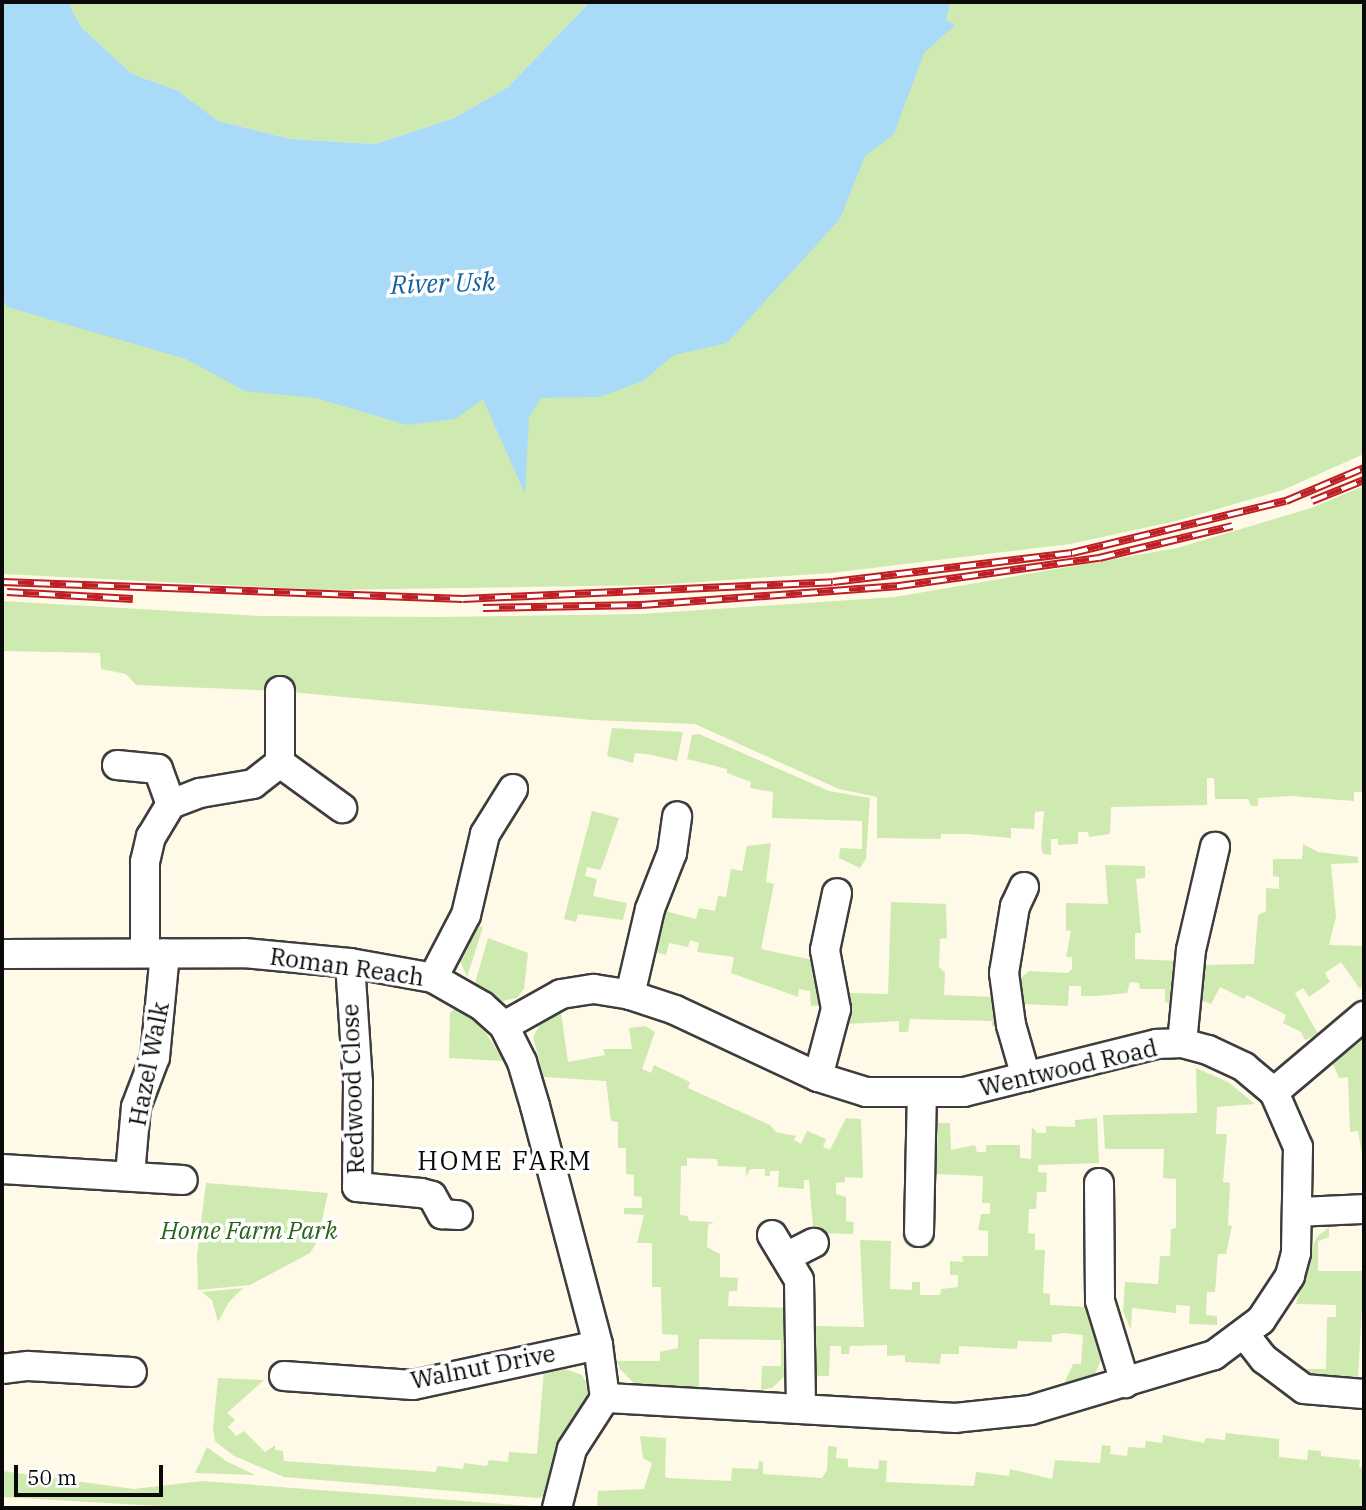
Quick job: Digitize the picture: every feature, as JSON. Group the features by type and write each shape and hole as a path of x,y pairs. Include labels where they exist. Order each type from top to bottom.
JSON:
{"street":[{"path":"280,691 280,763"},
{"path":"117,765 158,769 172,804 200,793 253,784 280,763"},
{"path":"280,763 342,808"},
{"path":"433,978 467,915 485,834 513,789"},
{"name":"Hazel Walk","path":"130,1175 136,1107 159,1034 155,952 145,862 151,837 172,804"},
{"path":"630,995 650,909 672,853 677,816"},
{"path":"1182,1043 1191,950 1212,877 1215,848"},
{"path":"1024,887 1014,909 1004,973 1011,1025 1026,1076"},
{"path":"818,1077 836,1009 825,950 837,893"},
{"name":"Roman Reach","path":"2,954 244,953 349,963 433,978 482,1006 504,1026 526,1073 598,1345 605,1398"},
{"name":"Redwood Close","path":"349,963 358,1082 357,1187 432,1196 442,1214 458,1215"},
{"name":"Wentwood Road","path":"504,1026 561,994 594,989 630,995 674,1010 818,1077 866,1092 964,1093 1157,1044 1182,1043 1208,1049 1244,1067 1274,1092 1298,1147 1298,1212 1290,1276 1245,1335 1214,1355 1031,1410 955,1418 800,1406 605,1398"},
{"path":"1274,1092 1364,1016"},
{"path":"919,1232 922,1093"},
{"path":"2,1169 183,1180"},
{"path":"1099,1183 1100,1301 1125,1383"},
{"path":"1298,1212 1364,1209"},
{"path":"800,1406 799,1280 780,1245 814,1243"},
{"path":"1245,1335 1264,1359 1304,1389 1362,1402"},
{"name":"Walnut Drive","path":"284,1376 413,1385 598,1345"},
{"path":"2,1369 28,1366 132,1372"},
{"path":"557,1508 572,1449 605,1398"}],"green space":[{"path":"68,2 590,2 508,87 454,118 375,144 291,139 218,121 177,90 132,74 82,28"},
{"path":"879,2 1364,2 1364,454 1283,490 1176,521 1070,544 831,573 656,585 326,590 2,574 2,190 43,246"},
{"path":"1364,486 1364,792 1354,792 1354,801 1290,796 1258,798 1258,806 1251,806 1248,799 1215,799 1214,778 1207,778 1207,805 1111,807 1110,834 1089,837 1088,832 1078,832 1078,844 1058,845 1058,839 1051,839 1051,855 1043,854 1041,847 1044,811 1035,812 1034,829 1011,828 1011,838 941,834 941,839 877,838 877,797 839,789 695,724 592,720 280,691 136,685 126,674 101,669 100,653 2,651 2,601 260,616 440,617 641,614 895,597 1177,548 1311,508"},
{"path":"612,728 683,732 677,761 635,753 633,763 607,756"},
{"path":"699,734 829,791 870,798 866,859 860,868 839,858 840,848 862,849 862,821 772,818 773,792 750,788 751,782 727,773 727,769 687,759 692,735"},
{"path":"592,811 619,818 600,870 587,867 585,876 597,879 593,896 627,903 623,920 578,914 576,922 564,919"},
{"path":"771,843 766,882 774,884 761,949 817,961 823,1005 811,1006 810,991 799,989 798,997 731,973 734,957 697,952 699,943 690,940 688,947 669,943 666,955 653,951 665,911 696,919 699,908 715,911 718,896 726,897 731,869 742,871 747,846"},
{"path":"1303,844 1318,852 1358,857 1358,863 1331,864 1336,917 1329,945 1364,946 1364,983 1360,989 1341,962 1325,973 1330,982 1309,997 1303,988 1295,993 1318,1034 1305,1040 1301,1032 1283,1023 1286,1015 1247,995 1244,999 1220,987 1211,1004 1199,999 1203,965 1254,964 1258,915 1266,911 1266,888 1279,889 1279,877 1273,876 1273,859 1302,859"},
{"path":"1105,865 1145,866 1145,878 1136,879 1141,933 1135,933 1135,959 1177,961 1170,1003 1165,1002 1165,989 1140,989 1139,983 1130,982 1127,993 1097,996 1081,996 1081,986 1069,986 1068,1006 1022,1004 1020,979 1029,971 1068,973 1072,969 1072,957 1066,957 1071,931 1066,930 1066,903 1108,904"},
{"path":"891,902 946,904 947,938 940,939 939,967 945,973 944,995 994,997 1000,1027 992,1026 992,1021 910,1019 908,1032 899,1032 899,1021 848,1024 849,993 888,994"},
{"path":"476,925 483,927 467,977 459,958"},
{"path":"488,938 528,953 524,989 517,998 502,1001 475,983"},
{"path":"455,1008 482,1027 504,1061 449,1058 450,1013"},
{"path":"561,1012 568,1062 605,1055 603,1049 632,1049 629,1028 645,1026 655,1032 642,1069 651,1073 654,1065 690,1082 688,1088 770,1125 776,1132 796,1136 794,1140 801,1144 807,1131 826,1139 823,1147 830,1150 846,1118 861,1119 863,1178 845,1177 845,1182 836,1183 836,1194 846,1197 846,1221 854,1222 853,1234 821,1233 813,1227 809,1180 804,1180 804,1189 778,1187 779,1171 770,1171 770,1176 765,1176 765,1169 750,1169 746,1177 746,1167 718,1166 717,1159 687,1158 687,1166 681,1166 680,1215 688,1216 689,1221 714,1222 708,1225 707,1247 720,1254 720,1277 738,1278 737,1291 729,1291 728,1306 790,1308 786,1375 772,1388 761,1390 762,1366 781,1366 781,1340 699,1339 699,1388 635,1384 620,1369 617,1361 660,1361 660,1352 678,1348 678,1335 662,1334 661,1287 652,1287 652,1243 637,1243 644,1215 624,1214 624,1208 642,1208 642,1197 634,1196 634,1175 626,1174 626,1148 618,1148 618,1122 611,1121 606,1081 544,1077 533,1037 543,1019"},
{"path":"1364,1039 1364,1167 1358,1131 1350,1132 1348,1077 1339,1078 1333,1064"},
{"path":"1196,1068 1228,1082 1255,1104 1217,1107 1216,1134 1227,1134 1223,1182 1230,1183 1228,1225 1232,1226 1226,1254 1218,1254 1215,1292 1207,1292 1206,1315 1217,1316 1217,1325 1189,1324 1190,1306 1176,1305 1176,1313 1132,1308 1131,1330 1123,1311 1125,1282 1158,1284 1160,1256 1170,1256 1171,1229 1176,1228 1176,1179 1163,1178 1164,1149 1105,1149 1103,1115 1197,1113"},
{"path":"1097,1118 1099,1163 1038,1165 1038,1172 1047,1173 1046,1192 1037,1192 1036,1209 1029,1209 1028,1233 1035,1234 1035,1250 1045,1250 1043,1293 1050,1294 1050,1305 1088,1307 1101,1360 1095,1374 1063,1386 1073,1364 1081,1364 1083,1335 1063,1333 1052,1335 1052,1342 1018,1341 1017,1349 959,1346 959,1354 941,1354 940,1364 905,1362 905,1355 887,1356 887,1345 850,1346 849,1354 841,1354 841,1346 830,1346 829,1376 815,1376 815,1326 864,1327 860,1240 891,1241 890,1289 912,1290 912,1282 920,1282 920,1295 940,1295 941,1289 958,1287 958,1275 950,1275 950,1261 963,1262 962,1256 988,1256 988,1231 978,1230 981,1214 990,1214 990,1203 982,1203 983,1176 936,1174 938,1123 950,1123 951,1150 975,1145 977,1152 986,1152 986,1145 1020,1145 1020,1158 1031,1159 1032,1127 1037,1133 1046,1133 1046,1126 1075,1127 1075,1120"},
{"name":"Home Farm Park","path":"206,1183 328,1193 317,1242 310,1253 250,1285 198,1290 197,1255"},
{"path":"1329,1227 1329,1237 1318,1241 1318,1271 1364,1271 1358,1379 1320,1378 1295,1369 1326,1369 1327,1317 1336,1317 1336,1305 1296,1304 1316,1238"},
{"path":"243,1288 229,1302 218,1322 212,1300 202,1292"},
{"path":"557,1366 582,1375 588,1386 587,1402 559,1442 545,1496 538,1498 284,1477 234,1456 215,1441 213,1429 218,1378 264,1380 227,1413 235,1420 228,1427 236,1436 244,1431 265,1452 275,1445 275,1450 283,1451 284,1461 436,1472 437,1466 463,1469 464,1463 487,1466 489,1460 508,1462 509,1452 537,1454 544,1369"},
{"path":"1226,1433 1279,1439 1279,1457 1307,1460 1308,1450 1321,1451 1321,1456 1360,1460 1359,1467 1364,1468 1364,1508 597,1508 598,1491 644,1489 652,1463 643,1458 640,1436 666,1438 665,1477 669,1478 731,1481 732,1468 758,1469 759,1461 763,1462 763,1474 822,1478 827,1470 828,1446 837,1447 836,1458 848,1459 848,1467 878,1469 879,1460 887,1461 886,1482 974,1486 976,1472 1009,1476 1010,1469 1052,1479 1055,1460 1100,1463 1102,1445 1111,1446 1110,1454 1127,1456 1128,1447 1145,1448 1146,1441 1162,1443 1163,1435 1204,1443 1206,1438 1225,1440"},
{"path":"207,1447 226,1461 255,1475 195,1473"},
{"path":"2,1471 134,1489 202,1481 544,1507 195,1508 2,1497"}],"water":[{"name":"River Usk","path":"2,2 68,2 82,28 132,74 177,90 218,121 291,139 375,144 454,118 508,87 590,2 950,2 946,20 955,25 924,53 894,134 865,156 840,219 727,343 674,355 643,381 599,397 541,398 529,417 525,494 483,399 455,419 407,425 316,398 245,391 186,359 7,307 2,296"}],"railway":[{"path":"2,582 463,599 833,582 1072,553 1286,501 1364,468"},
{"path":"1312,501 1364,480"},
{"path":"483,608 642,605 899,586 1099,558 1232,526"},
{"path":"7,592 133,599"}],"district":[{"name":"HOME FARM","path":"505,1161"}]}
